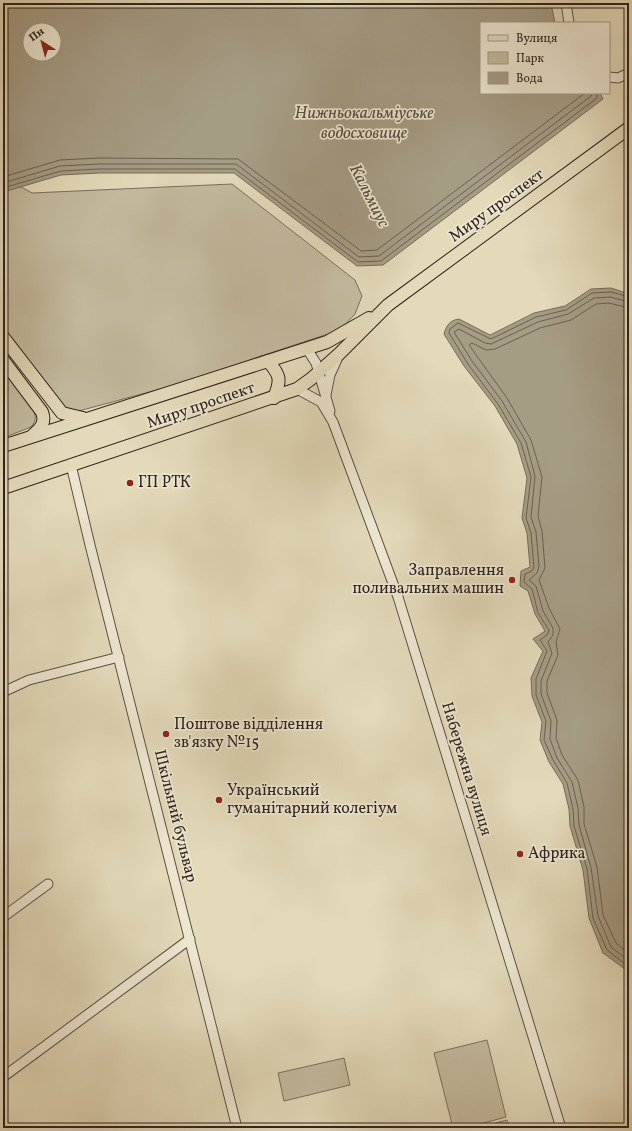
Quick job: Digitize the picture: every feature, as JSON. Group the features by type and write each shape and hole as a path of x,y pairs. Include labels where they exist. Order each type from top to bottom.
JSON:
{"main road":[{"name":"Миру проспект","path":"3,446 84,418 327,342 386,307 629,128"},
{"name":"Миру проспект","path":"3,488 297,389 339,354 386,307"},
{"path":"3,337 62,413 84,418"},
{"path":"3,360 42,412 44,418 42,428 33,436"},
{"path":"268,361 279,377 279,384 274,398"}],"street":[{"path":"566,3 569,22"},
{"path":"610,77 618,78 629,73"},
{"path":"307,349 314,358 319,372 333,422"},
{"path":"326,396 330,375 339,354"},
{"path":"297,389 321,402 333,422"},
{"name":"Набережна вулиця","path":"333,422 398,597 561,1128"},
{"name":"Шкільний бульвар","path":"71,465 237,1128"},
{"path":"3,692 29,680 119,657"},
{"path":"3,917 48,884"},
{"path":"3,1077 190,939"}],"green space":[{"path":"3,177 32,193 232,184 355,280 362,296 355,314 340,330 168,387 75,412 67,409 3,326"},
{"path":"3,371 26,399 33,410 35,417 31,427 3,438"},
{"path":"487,1040 506,1117 465,1128 453,1128 434,1053"},
{"path":"344,1058 350,1085 284,1101 278,1073"},
{"path":"507,1120 509,1128 477,1128"}],"water":[{"name":"Нижньокальміуське водосховище","path":"3,3 551,3 555,22 480,22 480,94 600,94 603,99 383,265 357,266 234,173 99,173 61,175 3,192"},
{"path":"611,288 629,294 629,972 603,953 589,918 583,870 570,826 569,809 563,784 549,762 540,740 542,722 532,696 531,678 543,651 533,639 545,631 535,614 528,591 520,586 521,571 530,567 527,533 522,518 527,478 517,444 495,406 464,366 444,334 449,324 459,319 490,335 534,313 565,306 591,289"}],"place":[{"name":"ГП РТК","path":"130,483"},
{"name":"Заправлення поливальних машин","path":"512,580"},
{"name":"Поштове відділення зв'язку №15","path":"166,734"},
{"name":"Український гуманітарний колегіум","path":"219,800"},
{"name":"Африка","path":"520,854"}],"water label":[{"name":"Кальмиус","path":"369,196"}]}
